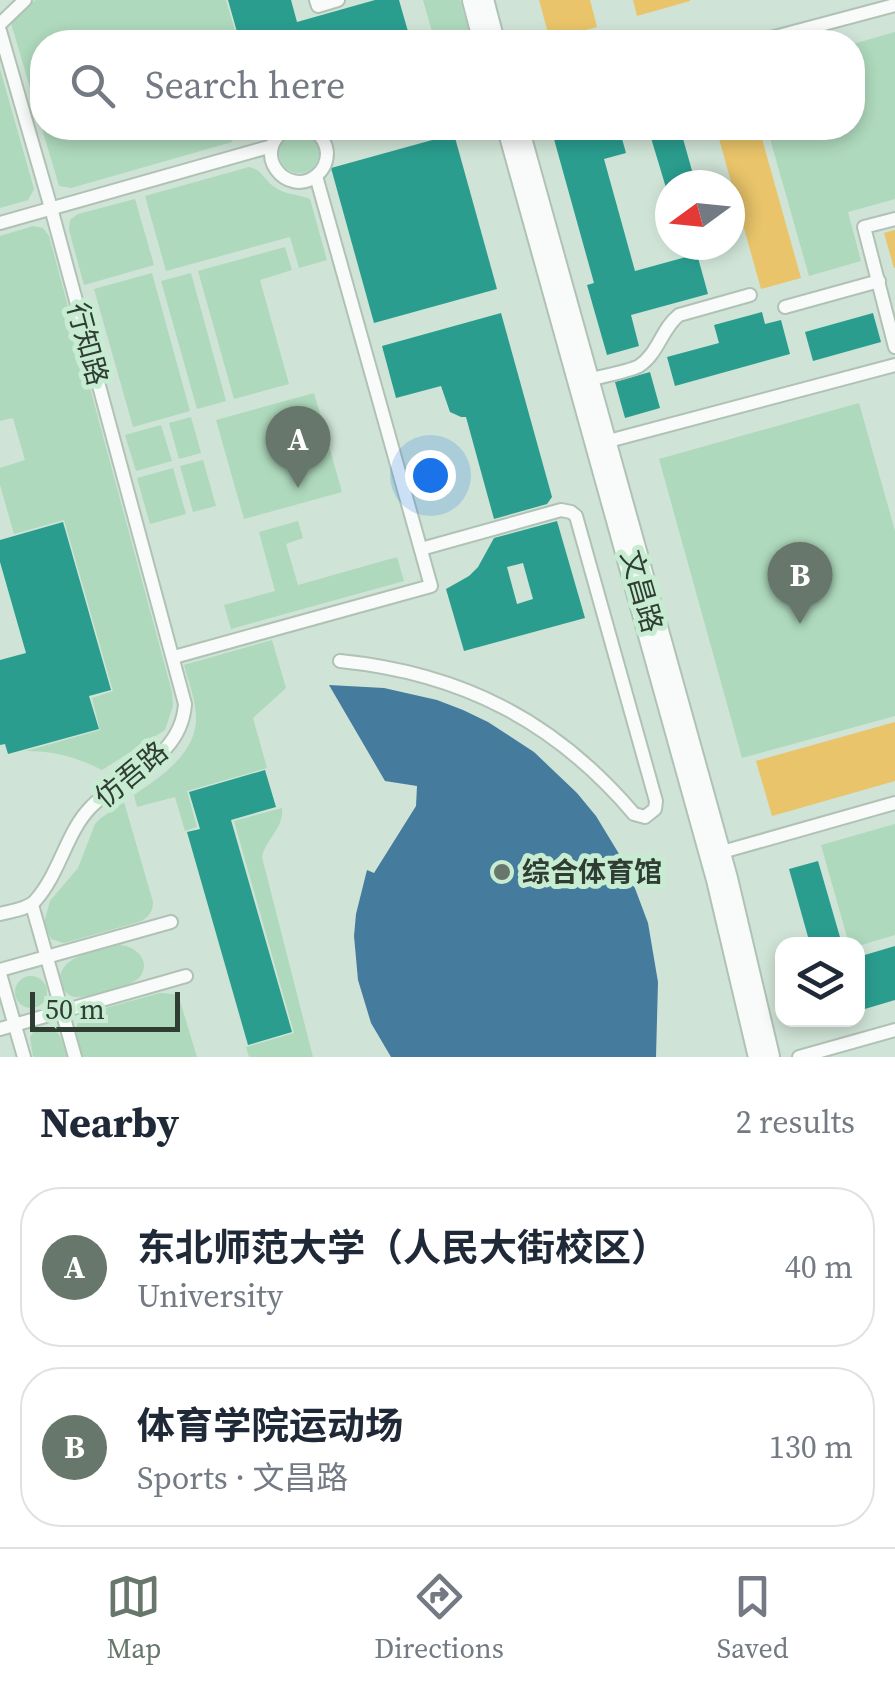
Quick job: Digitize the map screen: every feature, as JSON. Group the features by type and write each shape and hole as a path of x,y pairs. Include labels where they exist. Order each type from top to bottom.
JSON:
{"street":[{"path":"478,0 487,30"},
{"name":"文昌路","path":"516,140 715,854 764,1057"}],"lane":[{"path":"0,27 25,0"},
{"path":"316,0 318,6 338,0"},
{"path":"800,30 895,4"},
{"name":"行知路","path":"0,27 30,133"},
{"name":"行知路","path":"32,140 174,658"},
{"path":"275,140 272,161 282,176 300,182 316,176 326,161 322,140"},
{"path":"0,223 272,146"},
{"path":"174,658 431,586 316,176"},
{"path":"895,219 864,227 895,347"},
{"path":"786,307 879,281"},
{"path":"584,381 639,366 654,350 670,322 680,315 750,295"},
{"path":"601,443 895,364"},
{"path":"340,662 389,667 437,678 498,703 580,758 634,814 645,817 655,809 656,801 576,516 561,510 421,549"},
{"name":"仿吾路","path":"32,905 59,866 72,834 91,806 155,761 170,743 186,704 174,658"},
{"path":"715,854 895,803"},
{"path":"0,914 32,905 76,1057"},
{"path":"24,1057 0,972 171,922"},
{"path":"0,1030 186,976"},
{"path":"799,1057 895,1030"}],"green space":[{"path":"35,0 226,0 235,30 30,30 30,88 11,23"},
{"path":"423,0 460,0 469,30 432,30"},
{"path":"895,32 895,199 848,212 861,261 809,276 770,140 865,140 865,41"},
{"path":"0,69 34,189 28,200 0,208"},
{"path":"45,140 232,142 71,188 59,186"},
{"path":"284,140 314,140 317,161 307,171 291,171 281,161 279,153"},
{"path":"249,167 280,190 310,199 327,260 299,268 290,237 166,271 145,196"},
{"path":"135,199 154,265 84,285 69,230 70,220 78,214"},
{"path":"33,226 43,228 49,236 172,692 173,706 165,730 102,770 65,756 26,751 100,730 92,698 113,691 64,520 14,534 0,485 0,468 25,460 13,418 0,421 0,236"},
{"path":"285,247 292,270 260,280 289,384 234,399 198,271"},
{"path":"152,273 190,411 133,427 94,289"},
{"path":"191,273 226,401 197,409 161,281"},
{"path":"314,393 342,492 244,519 216,420"},
{"path":"859,403 895,531 895,716 742,758 659,459"},
{"path":"191,417 201,453 179,459 169,423"},
{"path":"161,425 172,461 136,471 125,435"},
{"path":"203,460 216,506 193,512 180,466"},
{"path":"173,468 186,514 150,524 137,478"},
{"path":"298,521 303,538 286,544 298,585 397,557 404,581 231,629 224,605 275,591 259,532"},
{"path":"272,640 286,688 253,718 267,768 187,791 197,827 185,831 175,797 137,807 134,795 182,756 194,734 195,708 184,665"},
{"path":"124,802 153,902 151,912 139,922 64,943 51,939 44,923 50,901 78,868 95,824"},
{"path":"282,808 280,822 262,857 313,1057 249,1057 246,1047 294,1033 234,821"},
{"path":"895,824 895,935 865,944 865,937 847,937 821,845"},
{"path":"119,945 140,955 144,965 140,977 95,995 77,997 66,992 60,976 69,962"},
{"path":"31,976 42,981 47,992 42,1003 31,1008 20,1003 15,992 20,981"},
{"path":"160,993 174,994 180,1001 197,1057 82,1057 76,1027 82,1017"},
{"path":"42,1027 57,1032 67,1057 33,1057 30,1037"}],"building: Homes":[{"path":"539,0 590,0 597,27 547,30"},
{"path":"633,0 690,0 690,1 637,16"},
{"path":"719,140 762,140 801,278 761,289 745,232 745,170 728,170"},
{"path":"895,230 895,268 894,268 884,233"},
{"path":"895,722 895,781 772,816 756,761"}],"building: Schools":[{"path":"228,0 291,0 297,22 375,0 399,0 408,30 236,30"},
{"path":"432,140 456,140 497,289 374,323 331,168"},
{"path":"554,140 622,140 626,153 604,159 635,271 675,260 699,260 708,294 631,315 639,346 607,355 587,285 594,283"},
{"path":"652,140 683,140 692,170 661,170"},
{"path":"762,312 765,324 781,320 790,354 675,386 667,357 719,343 714,325"},
{"path":"501,313 552,497 547,504 494,519 466,417 450,412 441,386 396,398 382,346"},
{"path":"873,313 881,342 813,361 805,332"},
{"path":"650,372 660,408 625,418 615,382"},
{"path":"557,521 585,618 464,651 446,589 478,567 494,538","holes":["523,563 533,599 517,604 507,567"]},
{"path":"63,522 111,690 89,696 99,729 8,754 5,744 0,745 0,660 26,653 0,562 0,540"},
{"path":"265,770 276,807 231,820 292,1032 248,1045 187,832 200,829 189,792"},
{"path":"818,861 840,937 808,937 789,869"},
{"path":"895,946 895,1000 865,1009 865,955"}],"building: Public":[{"name":"综合体育馆","path":"329,685 384,688 463,710 534,752 577,793 627,867 648,923 658,982 656,1057 391,1057 371,1023 358,980 356,914 367,870 374,873 416,806 417,786 385,781"}],"place":[{"name":"东北师范大学（人民大街校区）","path":"298,488"},
{"name":"体育学院运动场","path":"800,624"},
{"name":"综合体育馆","path":"502,872"}]}
